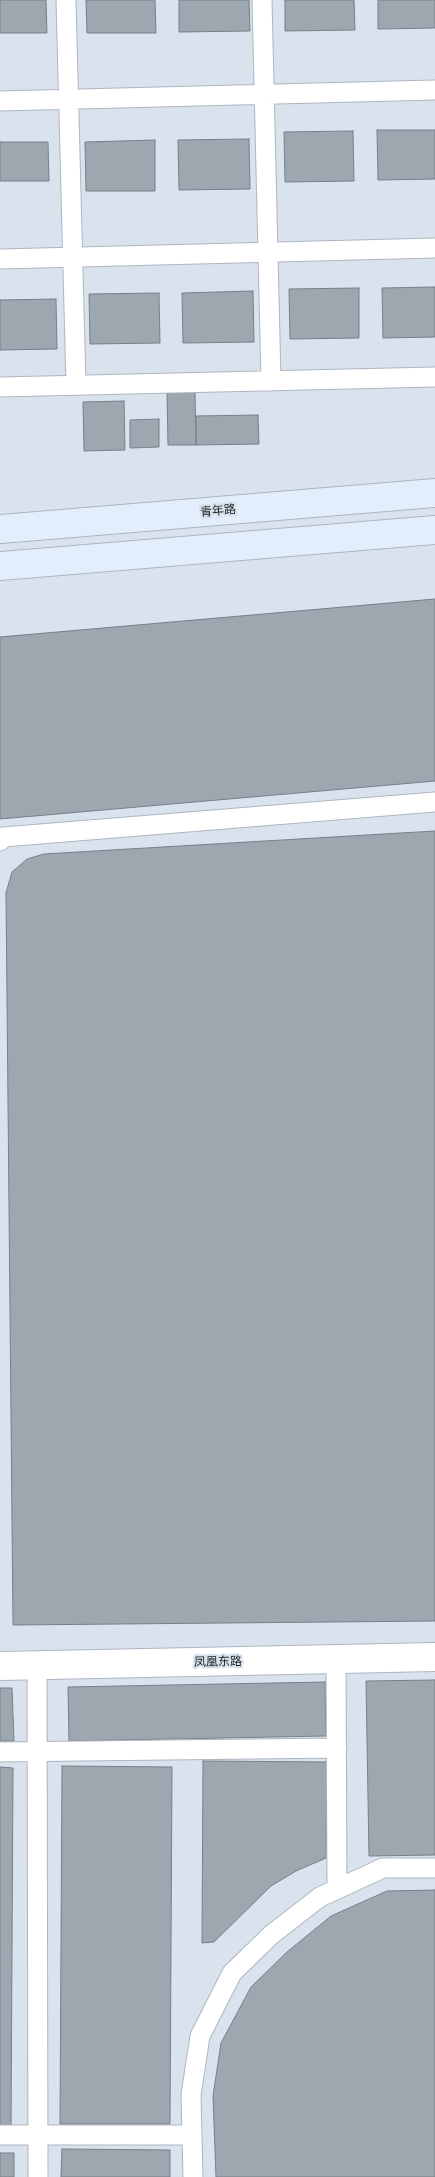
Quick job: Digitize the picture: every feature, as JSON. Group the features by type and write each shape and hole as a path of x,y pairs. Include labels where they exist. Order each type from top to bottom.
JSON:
{"street":[{"name":"青年路","path":"0,528 435,493"},
{"path":"0,566 435,530"},
{"name":"凤凰东路","path":"0,1666 435,1657"}],"lane":[{"path":"66,0 76,385"},
{"path":"262,0 271,381"},
{"path":"0,101 435,90"},
{"path":"0,259 435,248"},
{"path":"0,387 435,377"},
{"path":"0,841 3,837 435,802"},
{"path":"336,1660 337,1889"},
{"path":"38,1665 38,2177"},
{"path":"0,1752 337,1748"},
{"path":"193,2177 190,2095 200,2036 232,1973 271,1935 320,1897 383,1868 435,1868"},
{"path":"0,2135 192,2134"}],"building":[{"path":"0,0 46,0 47,33 0,33"},
{"path":"86,0 155,0 156,33 87,33"},
{"path":"179,0 249,0 250,31 179,32"},
{"path":"285,0 354,0 355,30 285,31"},
{"path":"378,0 435,0 435,28 378,29"},
{"path":"377,130 435,130 435,179 378,180"},
{"path":"353,131 354,181 285,182 284,132"},
{"path":"249,139 250,189 179,190 178,140"},
{"path":"155,140 155,191 86,191 85,142"},
{"path":"0,142 48,142 49,181 0,181"},
{"path":"435,287 435,337 383,338 382,288"},
{"path":"359,288 359,338 290,339 289,289"},
{"path":"253,291 254,342 183,343 182,293"},
{"path":"159,293 160,343 90,344 89,294"},
{"path":"56,299 57,349 0,350 0,300"},
{"path":"195,392 196,445 168,445 167,393"},
{"path":"124,401 125,450 84,451 83,402"},
{"path":"258,415 259,444 196,445 196,416"},
{"path":"159,419 159,447 130,448 130,420"},
{"path":"435,599 435,781 0,819 0,637"},
{"path":"435,831 435,1621 13,1625 6,893 12,872 27,859 44,854"},
{"path":"435,1680 435,1855 369,1856 366,1681"},
{"path":"325,1682 326,1736 69,1741 68,1687"},
{"path":"0,1688 12,1688 14,1741 0,1741"},
{"path":"203,1761 327,1762 326,1858 296,1871 271,1886 214,1942 202,1943"},
{"path":"62,1766 172,1767 170,2124 60,2124"},
{"path":"0,1767 13,1768 11,2128 0,2128"},
{"path":"435,1890 435,2177 216,2177 213,2096 221,2043 251,1987 287,1952 331,1916 387,1891"},
{"path":"62,2149 170,2150 170,2177 61,2177"},
{"path":"0,2153 14,2153 14,2177 0,2177"}]}
